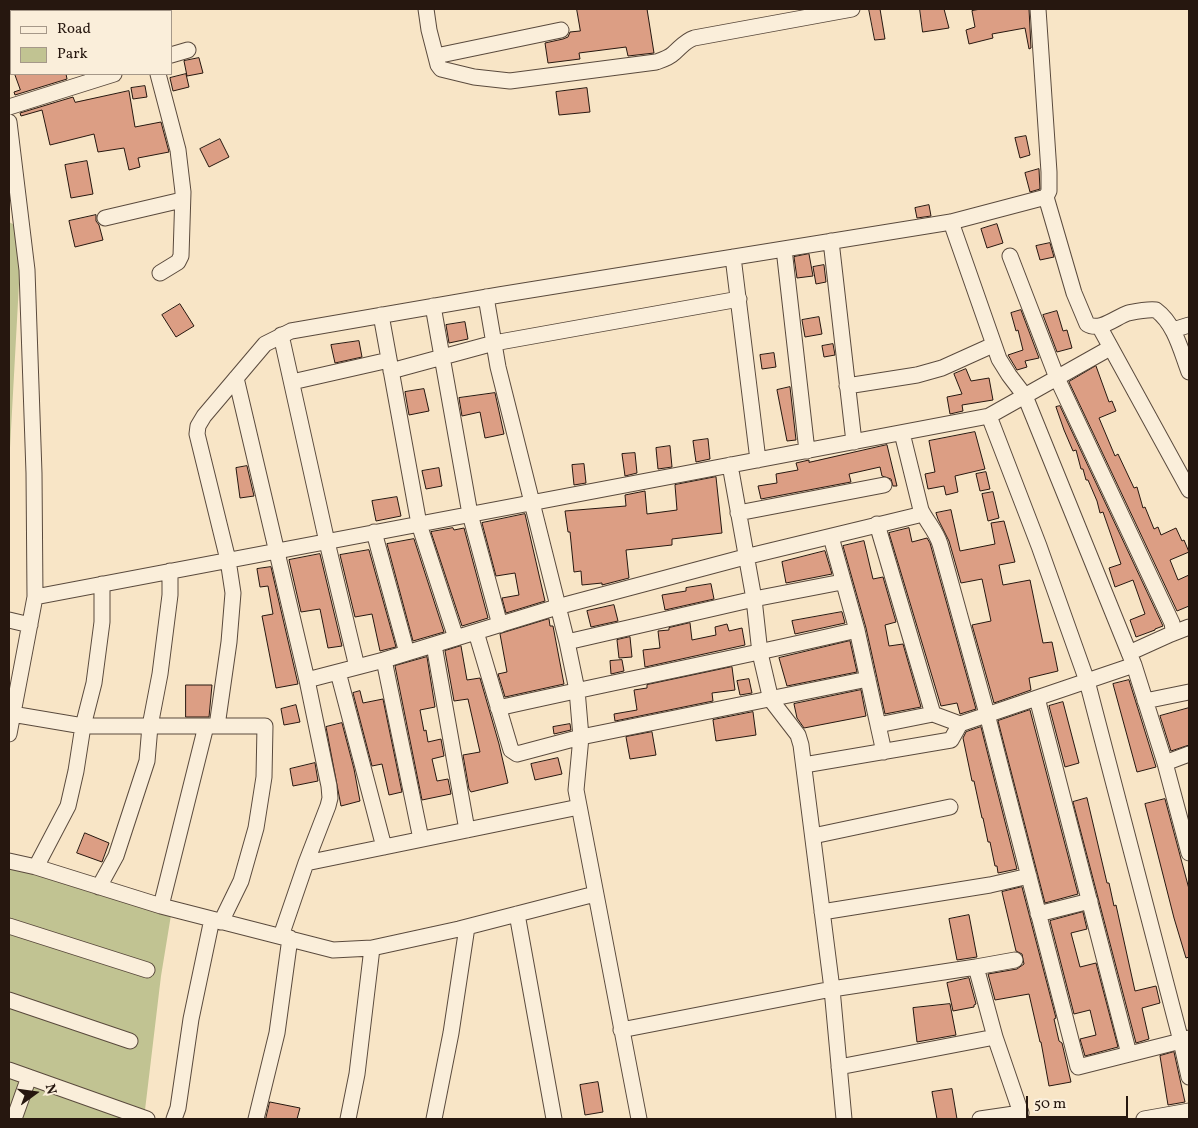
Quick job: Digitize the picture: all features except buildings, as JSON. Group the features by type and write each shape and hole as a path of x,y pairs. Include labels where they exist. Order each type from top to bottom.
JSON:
{"street":[{"path":"426,9 429,30 438,65 441,69 493,80 510,81 656,62 666,59 687,41 694,38 852,9"},
{"path":"1038,9 1049,172 1049,191 1046,197 1074,293 1087,324 1091,327 1099,326 1127,314 1149,309 1161,313 1173,330 1189,372"},
{"path":"436,56 562,30"},
{"path":"172,56 188,50"},
{"path":"9,107 111,75"},
{"path":"158,75 178,150 182,200 181,256 178,262 160,273"},
{"path":"9,130 13,191 27,270 34,473 35,597 9,734"},
{"path":"161,906 212,726 229,642 233,593 228,560 196,434 204,416 265,344 291,331 486,297 951,222 1046,197"},
{"path":"105,218 182,200"},
{"path":"951,222 993,345 1008,375 1024,396 1132,659 1165,763 1183,808 1189,853"},
{"path":"831,241 854,442"},
{"path":"784,249 807,450"},
{"path":"1010,256 1057,378 1172,624 1171,634"},
{"path":"733,257 758,460"},
{"path":"486,297 498,367 567,642 577,690 581,737 576,790 639,1119"},
{"path":"292,382 442,357 494,343 739,299"},
{"path":"433,306 470,514 500,625"},
{"path":"381,315 419,524 456,638"},
{"path":"1173,330 1189,325"},
{"path":"1099,326 1189,490"},
{"path":"281,335 357,667"},
{"path":"847,386 942,368 993,345"},
{"path":"35,597 989,416 1110,348"},
{"path":"236,378 307,680 330,798 306,863 286,937 277,1033 256,1119"},
{"path":"989,416 1039,546 1087,681 1185,1039 1189,1077"},
{"path":"902,433 923,514 937,535 940,544 987,714 1078,1067 1185,1039"},
{"path":"730,465 754,599 760,653 771,700 798,735 802,745 832,989 844,1119"},
{"path":"738,513 884,485"},
{"path":"307,680 384,660 557,608 746,557 831,538 877,524 923,514"},
{"path":"877,524 933,714"},
{"path":"374,532 406,653"},
{"path":"831,538 857,630 884,752"},
{"path":"99,887 116,856 147,761 150,726 160,674 170,595 170,571"},
{"path":"567,642 754,599 842,582"},
{"path":"36,867 68,806 76,771 82,726 95,674 102,622 102,584"},
{"path":"9,620 30,624"},
{"path":"878,725 933,714 960,724 1087,681 1132,659 1171,634 1189,628"},
{"path":"498,708 760,653 857,630"},
{"path":"476,632 511,750 514,754 581,737 868,679"},
{"path":"434,645 467,830"},
{"path":"384,660 422,839"},
{"path":"338,672 384,847"},
{"path":"1145,701 1189,692"},
{"path":"1037,698 1129,1054"},
{"path":"12,714 82,726 265,726 264,777 256,828 241,881 217,921 191,1019 178,1108 174,1119"},
{"path":"804,765 952,740 960,724"},
{"path":"1165,763 1189,754"},
{"path":"813,836 950,807"},
{"path":"306,863 579,808"},
{"path":"9,861 36,867 161,906 333,950 372,948 467,927 595,894"},
{"path":"822,912 990,885 1029,876"},
{"path":"1038,914 1090,901"},
{"path":"517,914 554,1119"},
{"path":"9,926 148,970"},
{"path":"434,1119 451,1033 467,927"},
{"path":"348,1119 357,1074 372,948"},
{"path":"621,1030 832,989 1015,960"},
{"path":"976,967 995,1037 1022,1116 980,1119"},
{"path":"9,1000 130,1041"},
{"path":"839,1067 995,1037"},
{"path":"9,1070 147,1119"},
{"path":"14,1119 29,1077"},
{"path":"1144,1119 1189,1111"}],"green space":[{"path":"9,222 22,229 9,466"},
{"path":"9,864 172,909 161,976 145,1110 131,1119 9,1119"}]}
